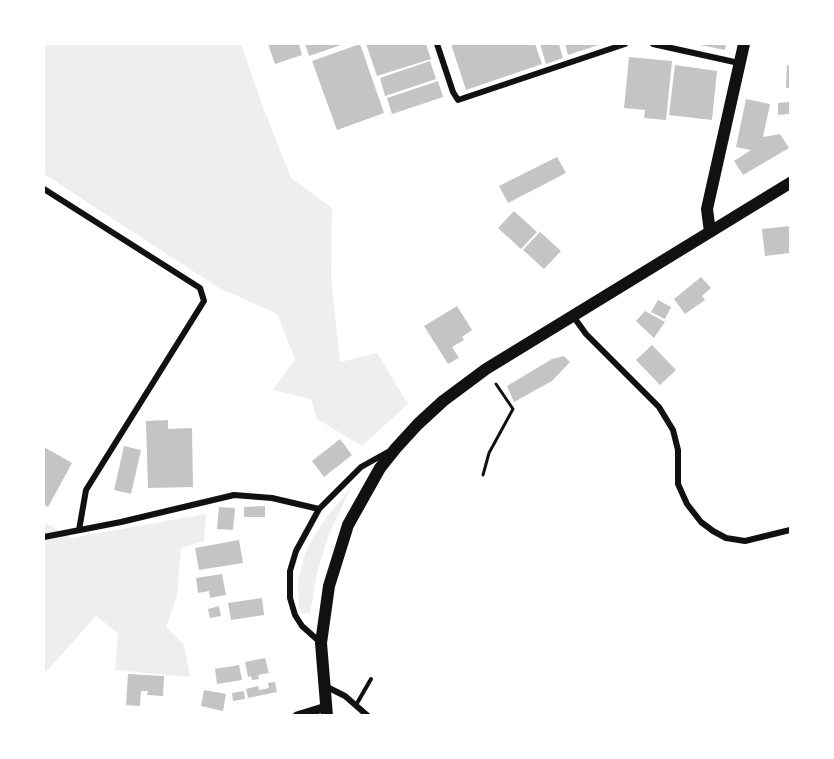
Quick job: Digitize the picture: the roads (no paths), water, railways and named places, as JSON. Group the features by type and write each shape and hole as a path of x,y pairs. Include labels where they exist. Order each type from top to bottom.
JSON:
{"main road":[{"path":"710,232 707,208 744,44"},
{"path":"327,711 321,643 329,586 348,525 380,468 396,448 426,416 486,369 790,183"}],"street":[{"path":"437,44 453,92 458,100 625,44"},
{"path":"653,44 739,63"},
{"path":"44,189 200,288 204,301 86,490 79,530"},
{"path":"573,316 586,334 658,407 673,430 678,450 678,484 687,504 701,522 726,538 745,541 790,530"},
{"path":"321,643 302,626 295,615 289,586 290,571 296,551 319,509 361,467 396,448"},
{"path":"44,537 234,495 272,498 319,509"},
{"path":"324,685 345,696 368,716"},
{"path":"297,716 327,711"}],"lane":[{"path":"356,706 371,679"}]}
